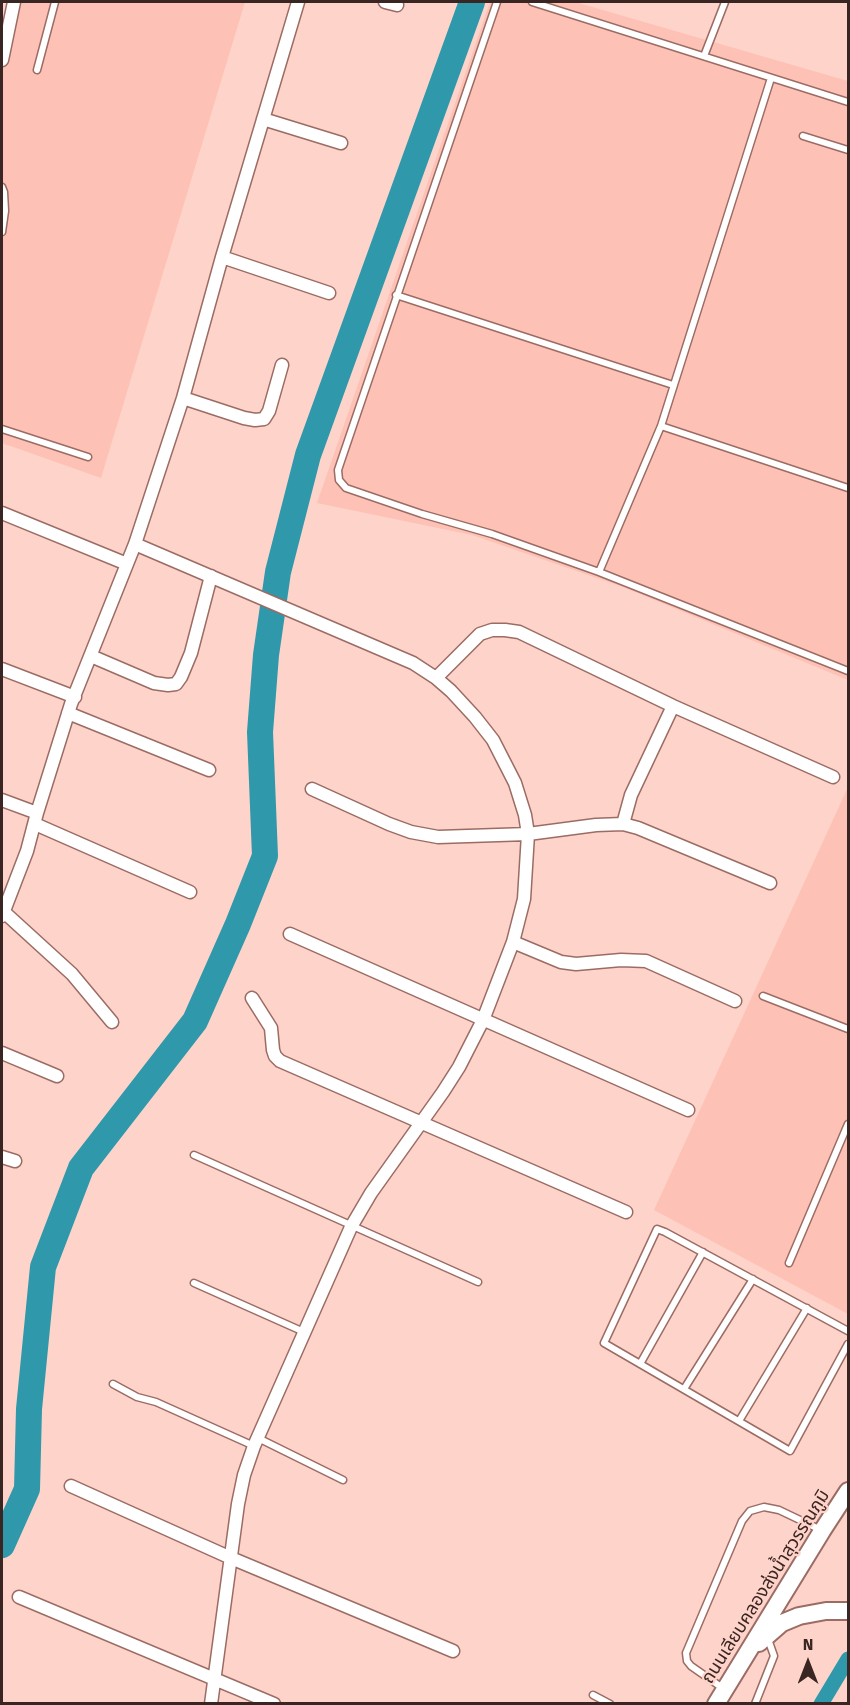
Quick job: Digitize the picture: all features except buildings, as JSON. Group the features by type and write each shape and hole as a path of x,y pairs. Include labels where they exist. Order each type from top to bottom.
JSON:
{"main road":[{"name":"ถนนเลียบคลองส่งน้ำสุวรรณภูมิ","path":"720,1696 849,1491"},
{"path":"740,1663 782,1623 800,1616 826,1611 849,1611"}],"street":[{"path":"2,60 14,2"},
{"path":"112,1022 72,974 3,914 27,851 68,713 135,544 183,398 222,257 298,2"},
{"path":"385,2 397,5"},
{"path":"263,119 341,143"},
{"path":"222,257 329,293"},
{"path":"183,398 244,418 264,419 269,411 282,365"},
{"path":"2,513 127,564"},
{"path":"135,544 413,663 436,678 467,708 493,740 515,783 528,834 524,899 513,942 483,1020 459,1067 371,1193 351,1227 256,1442 244,1475 211,1704"},
{"path":"91,656 154,683 176,684 191,653 211,576"},
{"path":"436,678 480,634 492,630 519,632 673,706 833,777"},
{"path":"2,669 75,697"},
{"path":"623,824 631,795 673,706"},
{"path":"68,713 209,770"},
{"path":"312,789 389,824 411,832 438,837 528,834 596,825 623,824 638,828 770,883"},
{"path":"2,800 36,819 190,892"},
{"path":"290,934 688,1110"},
{"path":"513,942 561,962 576,964 627,959 646,961 735,1000"},
{"path":"252,998 272,1028 273,1050 280,1061 626,1212"},
{"path":"2,1053 57,1076"},
{"path":"2,1157 15,1161"},
{"path":"72,1486 231,1558 453,1651"},
{"path":"19,1597 274,1704"}],"lane":[{"path":"37,70 55,2"},
{"path":"497,2 341,460 338,470 339,480 346,488 422,514 492,534 599,572 849,671"},
{"path":"532,2 849,102"},
{"path":"704,56 725,2"},
{"path":"599,572 660,426 771,78"},
{"path":"803,136 849,150"},
{"path":"2,187 5,211 2,231"},
{"path":"396,296 673,385"},
{"path":"660,426 849,488"},
{"path":"2,429 88,456"},
{"path":"763,996 849,1029"},
{"path":"789,1263 849,1124"},
{"path":"194,1155 478,1282"},
{"path":"849,1331 657,1229 604,1343 790,1451 849,1344"},
{"path":"640,1364 703,1252"},
{"path":"684,1389 753,1279"},
{"path":"194,1283 304,1332"},
{"path":"739,1421 807,1308"},
{"path":"113,1384 137,1397 156,1401 343,1480"},
{"path":"720,1696 687,1661 686,1653 742,1521 750,1511 764,1507 779,1510 822,1531"},
{"path":"755,1704 774,1656 767,1635"},
{"path":"593,1695 610,1704"}],"shaded area":[{"path":"19,2 245,2 101,478 2,443 2,73"},
{"path":"490,2 575,2 848,81 848,680 623,587 472,535 317,503"},
{"path":"848,787 848,1314 654,1210"}],"waterway":[{"path":"2,1545 27,1489 29,1409 43,1267 81,1168 195,1021 265,856 260,732 266,655 278,572 308,455 472,2"},
{"path":"821,1704 848,1659"}]}
